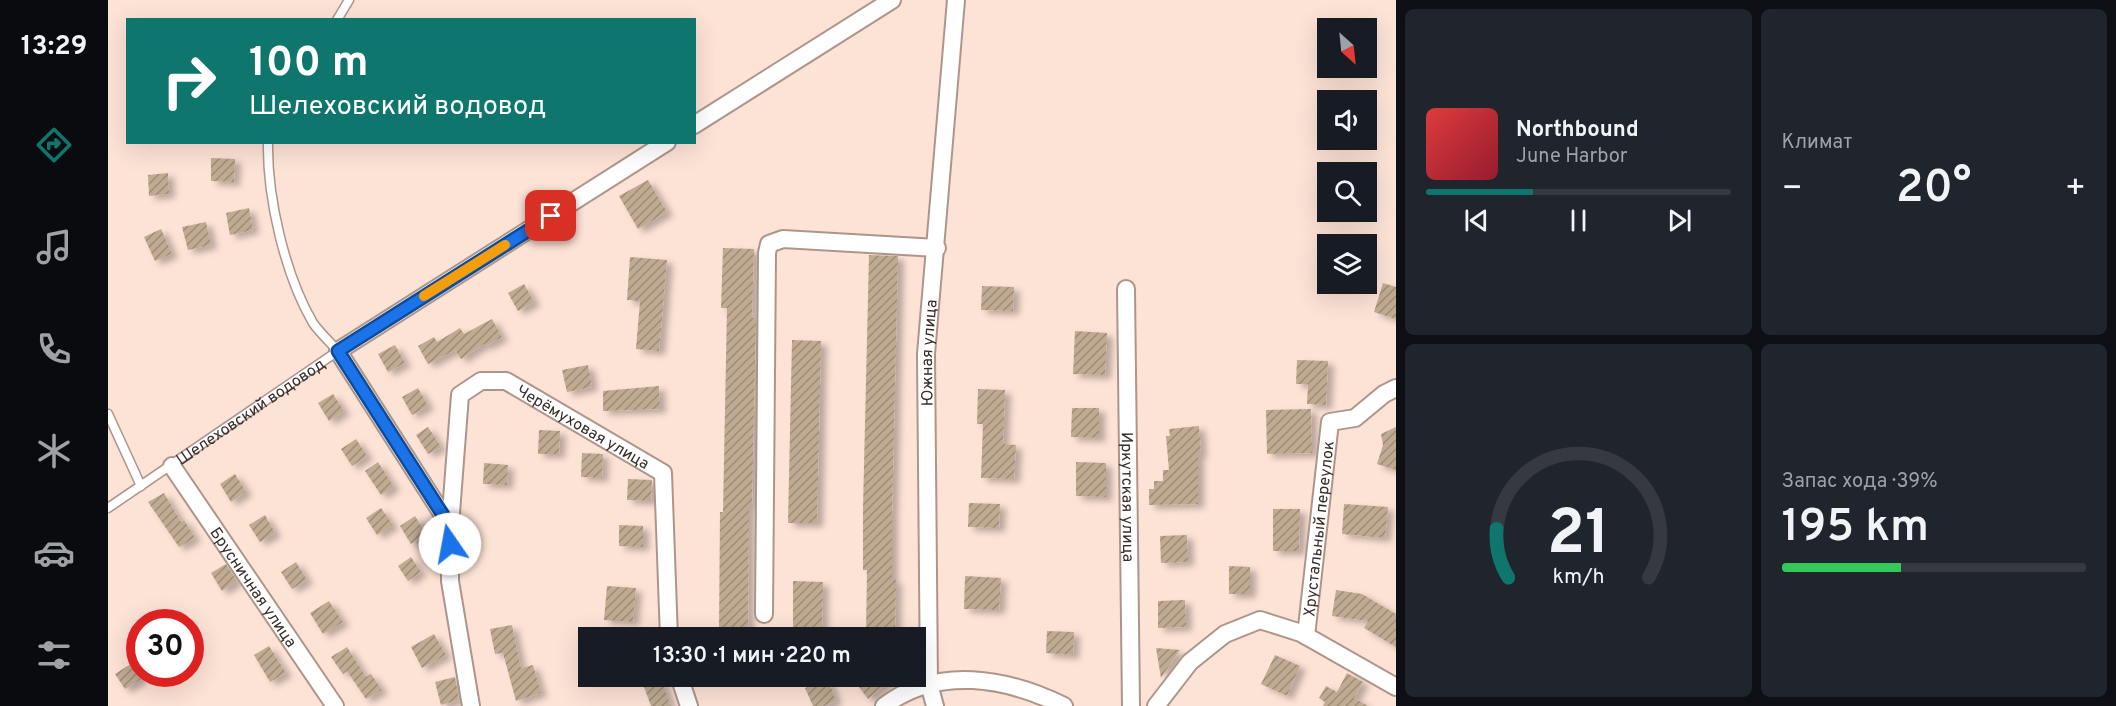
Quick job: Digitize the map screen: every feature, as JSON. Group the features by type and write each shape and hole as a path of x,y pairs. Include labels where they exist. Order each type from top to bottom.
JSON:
{"street":[{"path":"696,124 892,0"},
{"name":"Южная улица","path":"935,706 930,684 926,354 937,248 956,0"},
{"name":"Шелеховский водовод","path":"338,351 664,144"},
{"path":"764,614 766,253 770,244 783,239 937,248"},
{"name":"Иркутская улица","path":"1126,289 1131,706"},
{"path":"338,351 450,526"},
{"name":"Черёмуховая улица","path":"471,706 450,581 450,526 460,396 481,381 506,381 663,473 669,627"},
{"name":"Хрустальный переулок","path":"1306,636 1330,422 1355,418 1384,394 1396,388"},
{"name":"Брусничная улица","path":"172,466 335,706"},
{"path":"1156,706 1190,662 1225,634 1260,620 1306,636 1393,681"},
{"path":"884,706 902,693 930,684 964,679 1008,683 1064,706"},
{"path":"683,687 689,706"}],"lane":[{"path":"338,18 349,0"},
{"path":"267,144 280,233 298,293 314,325 338,351"},
{"name":"Шелеховский водовод","path":"108,508 338,351"},
{"path":"108,414 141,486"}],"building":[{"path":"211,158 235,159 234,182 211,181"},
{"path":"168,173 169,194 149,196 148,175"},
{"path":"648,180 667,212 638,229 619,196"},
{"path":"249,208 253,230 230,235 226,213"},
{"path":"206,222 211,245 188,250 182,227"},
{"path":"161,229 172,254 155,261 144,237"},
{"path":"723,248 754,249 752,318 756,318 752,505 749,505 748,627 719,627 720,512 723,512 727,308 721,308"},
{"path":"869,255 898,256 892,515 892,580 896,580 895,627 866,627 867,570 863,570"},
{"path":"630,257 667,260 659,351 636,349 640,301 627,300"},
{"path":"1383,283 1396,287 1396,319 1374,312"},
{"path":"524,284 534,302 518,311 508,293"},
{"path":"982,286 1014,287 1013,311 981,310"},
{"path":"492,319 502,337 486,346 484,344 461,359 455,350 428,364 418,346 434,337 437,342 460,328 464,334"},
{"path":"1075,331 1107,333 1105,375 1073,374"},
{"path":"792,340 821,341 817,523 788,523"},
{"path":"395,345 405,363 388,372 378,354"},
{"path":"1297,360 1328,361 1326,405 1307,404 1308,384 1296,384"},
{"path":"588,365 592,387 567,392 562,370"},
{"path":"659,386 660,409 603,411 603,391"},
{"path":"418,388 428,406 412,415 402,397"},
{"path":"978,389 1005,390 1003,444 1016,445 1014,479 981,478 983,424 977,424"},
{"path":"333,394 344,411 329,421 318,403"},
{"path":"1072,408 1099,408 1099,438 1071,437"},
{"path":"1311,409 1312,453 1267,454 1266,410"},
{"path":"1199,426 1201,454 1198,454 1198,504 1149,505 1149,489 1154,489 1154,481 1163,481 1163,470 1169,470 1166,436 1170,436 1169,429"},
{"path":"428,427 441,447 428,454 416,435"},
{"path":"1396,427 1396,470 1377,464 1383,445 1381,434"},
{"path":"539,430 560,431 559,454 538,454"},
{"path":"356,439 367,456 352,466 341,449"},
{"path":"582,453 603,454 602,478 581,477"},
{"path":"378,462 394,487 381,495 365,471"},
{"path":"1076,462 1106,463 1106,497 1076,496"},
{"path":"484,463 508,465 507,485 483,484"},
{"path":"235,474 246,492 231,502 220,484"},
{"path":"628,479 652,480 651,501 627,500"},
{"path":"164,493 181,522 184,520 195,538 179,547 148,502"},
{"path":"969,503 1000,504 999,528 968,527"},
{"path":"1344,504 1388,507 1385,538 1342,534"},
{"path":"381,508 393,525 377,535 366,518"},
{"path":"1273,509 1300,509 1299,551 1273,551"},
{"path":"265,515 275,533 260,542 249,525"},
{"path":"415,516 426,534 411,544 400,526"},
{"path":"619,525 643,526 643,547 619,546"},
{"path":"1187,535 1188,562 1161,563 1160,536"},
{"path":"411,557 421,572 408,581 398,566"},
{"path":"296,562 307,580 292,589 281,572"},
{"path":"226,564 237,581 222,591 211,573"},
{"path":"1229,566 1250,567 1250,594 1229,594"},
{"path":"965,576 1001,578 999,610 964,609"},
{"path":"793,581 823,582 822,627 793,627"},
{"path":"607,586 636,588 633,622 604,620"},
{"path":"1336,590 1362,594 1396,614 1396,647 1364,628 1368,621 1332,616"},
{"path":"1185,600 1186,627 1158,628 1158,601"},
{"path":"329,601 343,622 323,634 310,613"},
{"path":"512,625 521,668 533,665 541,693 516,701 503,653 495,654 490,629"},
{"path":"1047,631 1074,632 1073,655 1046,653"},
{"path":"434,634 446,655 422,668 411,647"},
{"path":"269,646 286,673 270,682 254,655"},
{"path":"347,647 366,677 371,674 382,690 366,699 347,671 343,674 331,657"},
{"path":"1156,648 1180,650 1161,678"},
{"path":"1275,655 1300,666 1287,696 1261,684"},
{"path":"126,667 126,687 128,687 125,689 115,674"},
{"path":"1347,673 1363,682 1354,698 1368,706 1323,706 1325,702 1319,698 1326,686 1337,692"},
{"path":"455,677 459,700 441,705 435,682"},
{"path":"644,687 664,687 671,706 651,706"},
{"path":"831,687 836,701 824,706 813,706 805,688"},
{"path":"859,687 883,687 868,699"}],"slow traffic":[{"path":"424,296 505,245"}],"route":[{"path":"450,544 450,526 338,351 551,216"}]}
